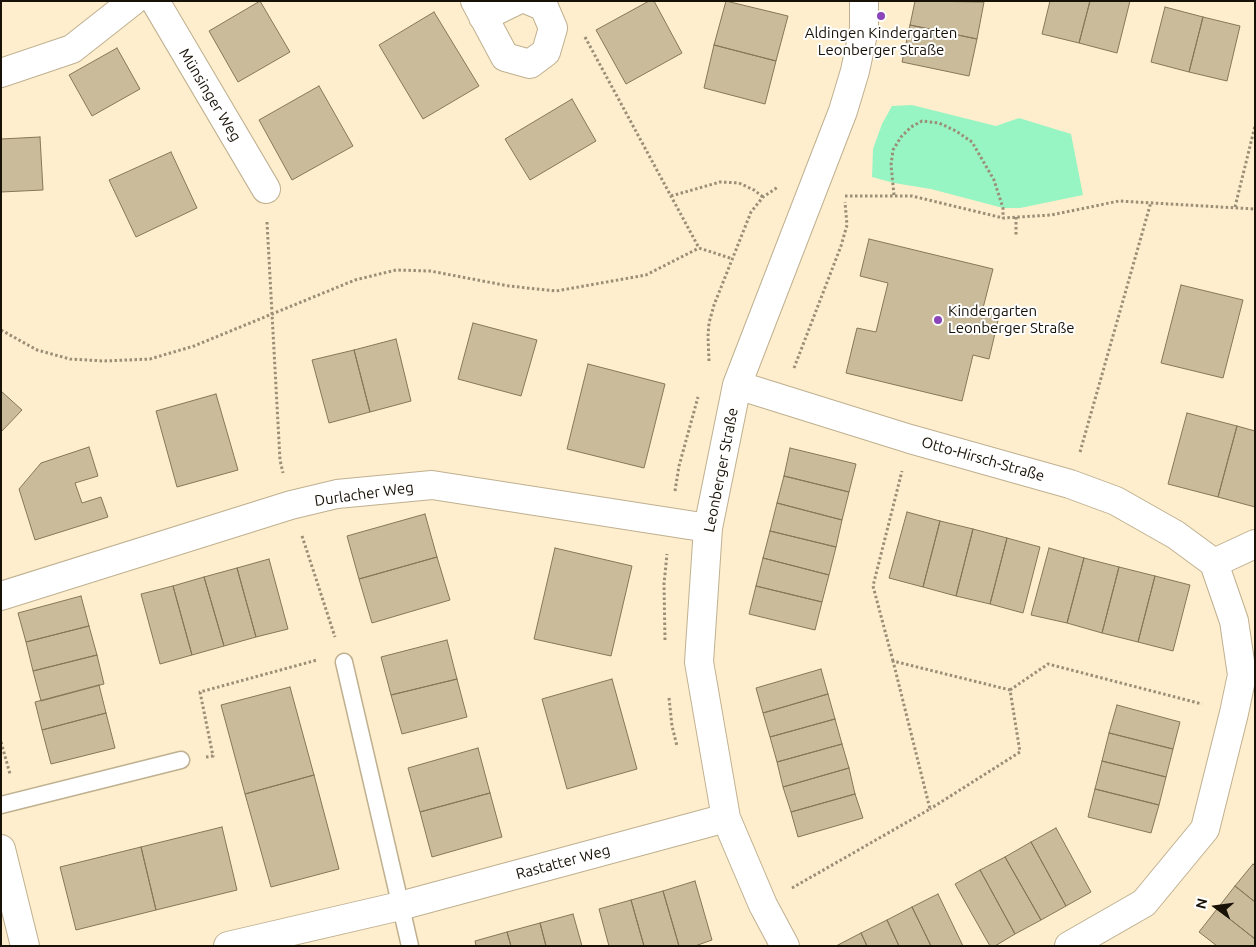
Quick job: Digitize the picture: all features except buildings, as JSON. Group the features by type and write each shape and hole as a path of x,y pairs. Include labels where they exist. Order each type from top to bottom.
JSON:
{"street":[{"path":"1,73 72,49 133,1"},
{"name":"Münsinger Weg","path":"155,1 266,189"},
{"path":"516,1 479,9 505,57 530,64 546,52 553,28 544,7 530,1"},
{"name":"Leonberger Straße","path":"785,946 763,905 726,818 699,662 708,528 737,385 843,111 855,71 864,29 864,1"},
{"name":"Otto-Hirsch-Straße","path":"737,385 910,439 1070,484 1116,501 1176,536 1214,563"},
{"name":"Durlacher Weg","path":"1,596 292,506 337,494 432,485 708,528"},
{"path":"1069,946 1144,903 1205,829 1242,675 1234,621 1214,563 1255,544"},
{"name":"Rastatter Weg","path":"228,946 400,906 726,818"},
{"path":"1,849 15,932"}],"lane":[{"path":"344,662 410,946"},
{"path":"9,803 181,760"}],"path":[{"path":"553,28 582,32 699,248 733,259"},
{"path":"894,195 893,150 911,127 922,121 939,124 956,131 972,142 994,180 1003,208 1003,218"},
{"path":"1235,207 1255,126"},
{"path":"671,196 720,182 739,183 754,190 763,197"},
{"path":"710,368 709,323 714,305 751,212 763,197 784,183"},
{"path":"181,760 213,756 200,692 315,660 344,662 292,506 280,460 266,189"},
{"path":"784,400 795,362 841,246 847,225 847,211 843,196 912,196 1003,218 1050,215 1119,201 1255,209"},
{"path":"1070,484 1151,202"},
{"path":"1016,217 1016,235"},
{"path":"1,330 37,350 70,359 104,362 150,359 194,346 355,280 396,270 430,271 509,286 556,291 646,276 699,248"},
{"path":"670,522 679,466 700,394"},
{"path":"895,498 873,586 930,809"},
{"path":"893,661 1010,690 1048,664 1164,695"},
{"path":"763,905 930,809 1020,752 1010,690"},
{"path":"1,742 9,803"}],"green space":[{"path":"912,105 996,126 1019,118 1071,134 1083,195 1020,208 1003,208 931,189 872,177 873,149 882,124 892,106"}],"place":[{"name":"Aldingen Kindergarten Leonberger Straße","path":"881,16"},
{"name":"Kindergarten Leonberger Straße","path":"938,320"}]}
